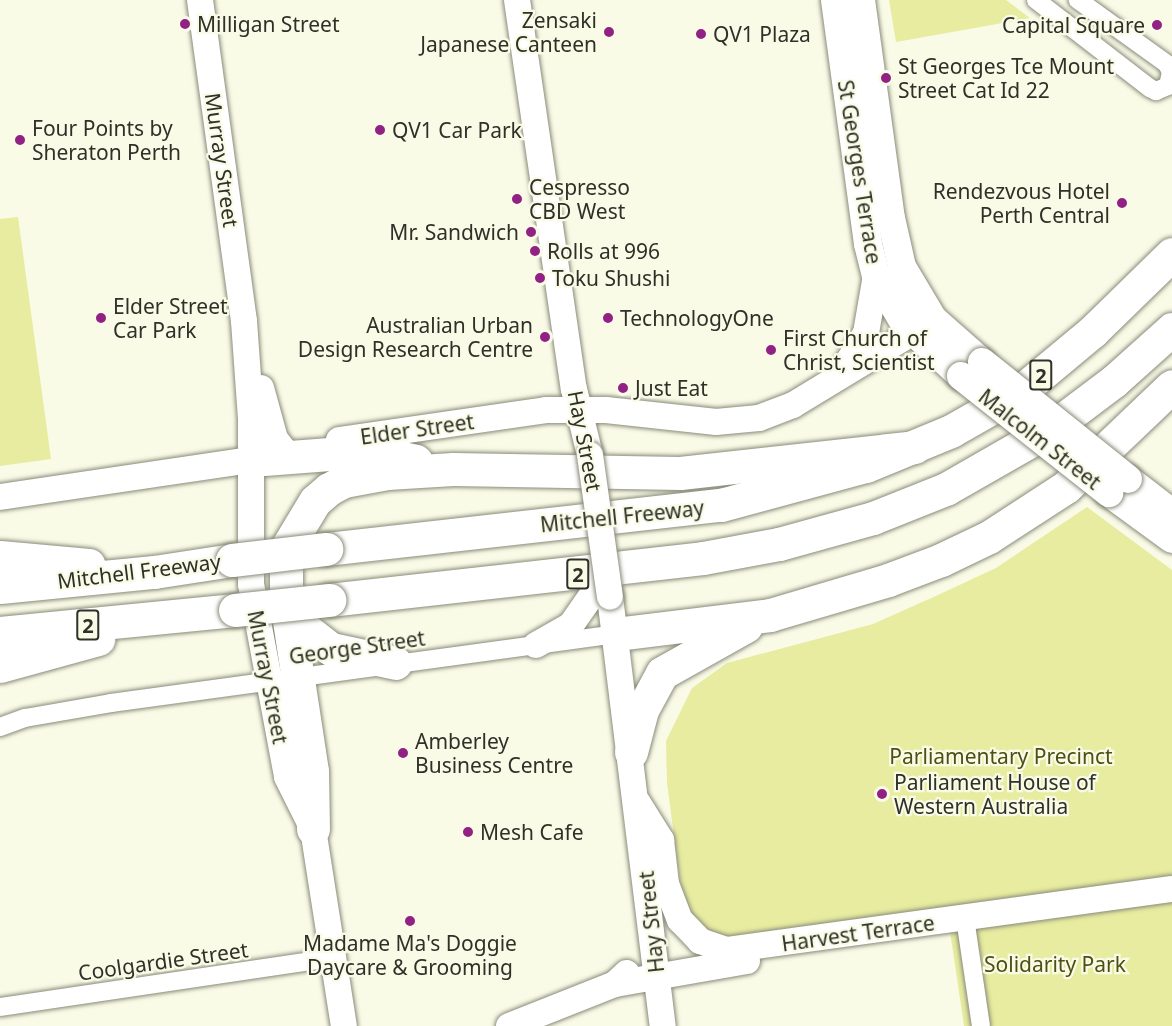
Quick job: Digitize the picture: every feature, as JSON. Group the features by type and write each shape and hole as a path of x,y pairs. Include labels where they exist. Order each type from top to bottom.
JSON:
{"highway":[{"name":"Mitchell Freeway","path":"0,587 154,572 231,560 721,505 838,476 915,447 1021,391 1093,331 1172,254"},
{"name":"2","path":"0,633 175,618 703,558 779,544 873,518 946,489 1049,430 1114,381 1172,329"},
{"path":"631,752 642,710 662,673 709,644 770,615 888,580 989,537 1065,487 1172,386"},
{"path":"313,829 312,771 284,680 286,549 315,501 329,489 344,481 387,473 453,469 680,473 915,447"},
{"path":"278,455 369,451 453,469"},
{"name":"2","path":"0,557 154,572"},
{"path":"286,602 300,625 331,649 396,663"},
{"path":"616,634 770,615"},
{"path":"0,666 175,618"}],"main road":[{"name":"St Georges Terrace","path":"835,0 868,244 876,275 896,314 923,326"},
{"name":"St Georges Terrace","path":"861,0 895,242 923,326"},
{"name":"Malcolm Street","path":"923,326 971,369 1119,486 1172,539"},
{"name":"Malcolm Street","path":"1119,486 1172,513"}],"street":[{"name":"Murray Street","path":"200,0 244,321 278,455 251,584 284,680"},
{"name":"Hay Street","path":"517,0 579,410 590,455 605,559 600,597 616,634 663,1026"},
{"path":"1036,0 1150,88 1163,90 1168,86 1171,72 1167,64 1078,0"},
{"name":"Elder Street","path":"831,383 863,340 876,275"},
{"name":"Elder Street","path":"0,497 278,455 546,410 579,410 735,422 793,405 923,326"},
{"path":"536,645 571,625 600,597"},
{"name":"George Street","path":"0,727 25,718 111,703 616,634"},
{"name":"Harvest Terrace","path":"638,803 661,840 666,884 677,915 689,932 713,947 740,950 1172,903"},
{"path":"313,829 344,1026"},
{"name":"Harvest Terrace","path":"509,1026 615,984 656,975 1172,889"},
{"path":"966,925 981,1026"},
{"name":"Harvest Terrace","path":"615,984 653,948"},
{"name":"Coolgardie Street","path":"0,1007 333,958"}],"green space":[{"path":"889,0 1006,0 1030,18 896,42"},
{"path":"18,217 51,459 0,466 0,219"},
{"name":"Parliamentary Precinct","path":"1087,507 1172,570 1172,1026 964,1026 948,918 709,941 685,918 667,783 666,741 692,688 727,663 873,624 938,595 996,568"}],"place":[{"name":"Milligan Street","path":"185,24"},
{"name":"Capital Square","path":"1157,25"},
{"name":"Zensaki Japanese Canteen","path":"609,32"},
{"name":"QV1 Plaza","path":"701,34"},
{"name":"St Georges Tce Mount Street Cat Id 22","path":"886,78"},
{"name":"QV1 Car Park","path":"380,130"},
{"name":"Four Points by Sheraton Perth","path":"20,140"},
{"name":"Cespresso CBD West","path":"517,199"},
{"name":"Rendezvous Hotel Perth Central","path":"1122,203"},
{"name":"Mr. Sandwich","path":"531,232"},
{"name":"Rolls at 996","path":"535,251"},
{"name":"Toku Shushi","path":"540,278"},
{"name":"Elder Street Car Park","path":"101,318"},
{"name":"TechnologyOne","path":"608,318"},
{"name":"Australian Urban Design Research Centre","path":"545,337"},
{"name":"First Church of Christ, Scientist","path":"771,350"},
{"name":"Just Eat","path":"623,388"},
{"name":"Amberley Business Centre","path":"403,753"},
{"name":"Parliament House of Western Australia","path":"882,794"},
{"name":"Mesh Cafe","path":"468,832"},
{"name":"Madame Ma's Doggie Daycare & Grooming","path":"410,921"}],"park label":[{"name":"Solidarity Park","path":"1055,964"}]}
